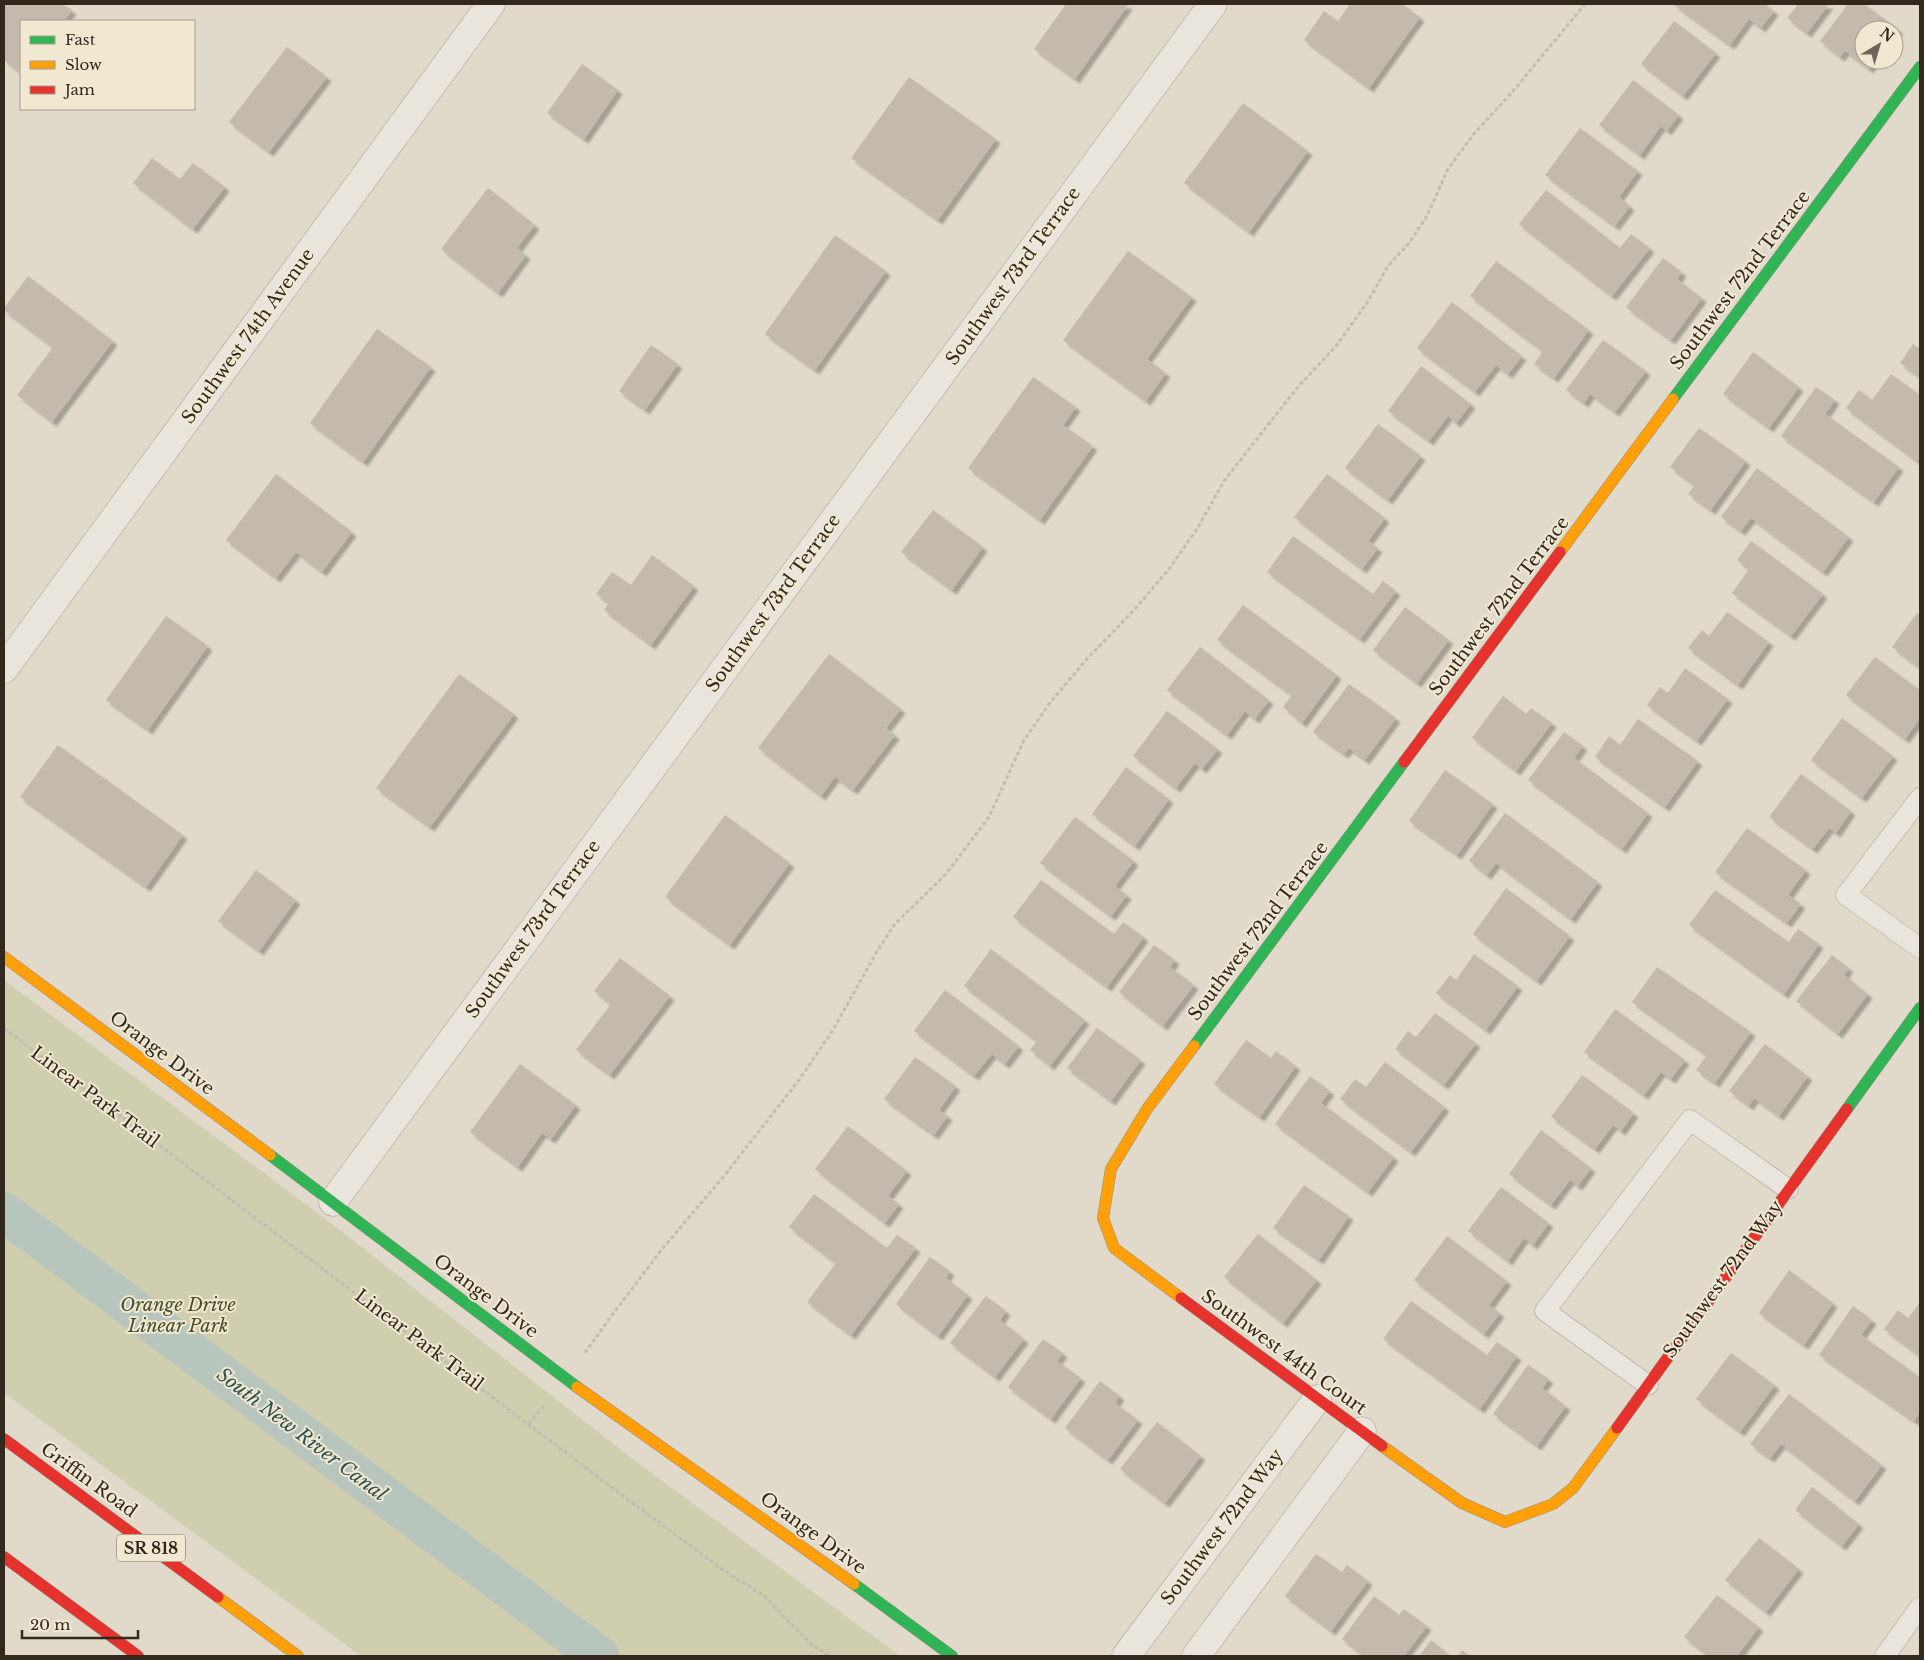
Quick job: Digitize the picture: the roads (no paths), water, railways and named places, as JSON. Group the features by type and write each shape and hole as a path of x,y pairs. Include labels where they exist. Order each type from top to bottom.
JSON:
{"street":[{"name":"Southwest 74th Avenue","path":"4,669 491,4"},
{"name":"Southwest 73rd Terrace","path":"333,1202 1213,4"},
{"name":"Southwest 72nd Terrace","path":"1111,1169 1147,1109 1920,67"},
{"name":"Orange Drive","path":"4,957 333,1202 565,1379 826,1563 952,1656"},
{"name":"Southwest 72nd Way","path":"1505,1522 1552,1504 1573,1488 1788,1188 1920,1008"},
{"name":"Southwest 44th Court","path":"1111,1169 1103,1218 1114,1248 1462,1503 1505,1522"},
{"name":"Southwest 72nd Way","path":"1126,1656 1318,1399"},
{"path":"1196,1656 1362,1431"},
{"name":"Griffin Road","path":"4,1439 298,1656"},
{"path":"4,1558 138,1656"}],"lane":[{"path":"1920,798 1846,895 1920,948"},
{"path":"1648,1385 1545,1311 1690,1120 1788,1188"},
{"path":"1885,1656 1920,1607"}],"waterway":[{"name":"South New River Canal","path":"4,1212 599,1656"}],"park label":[{"name":"Orange Drive Linear Park","path":"178,1315"}]}
